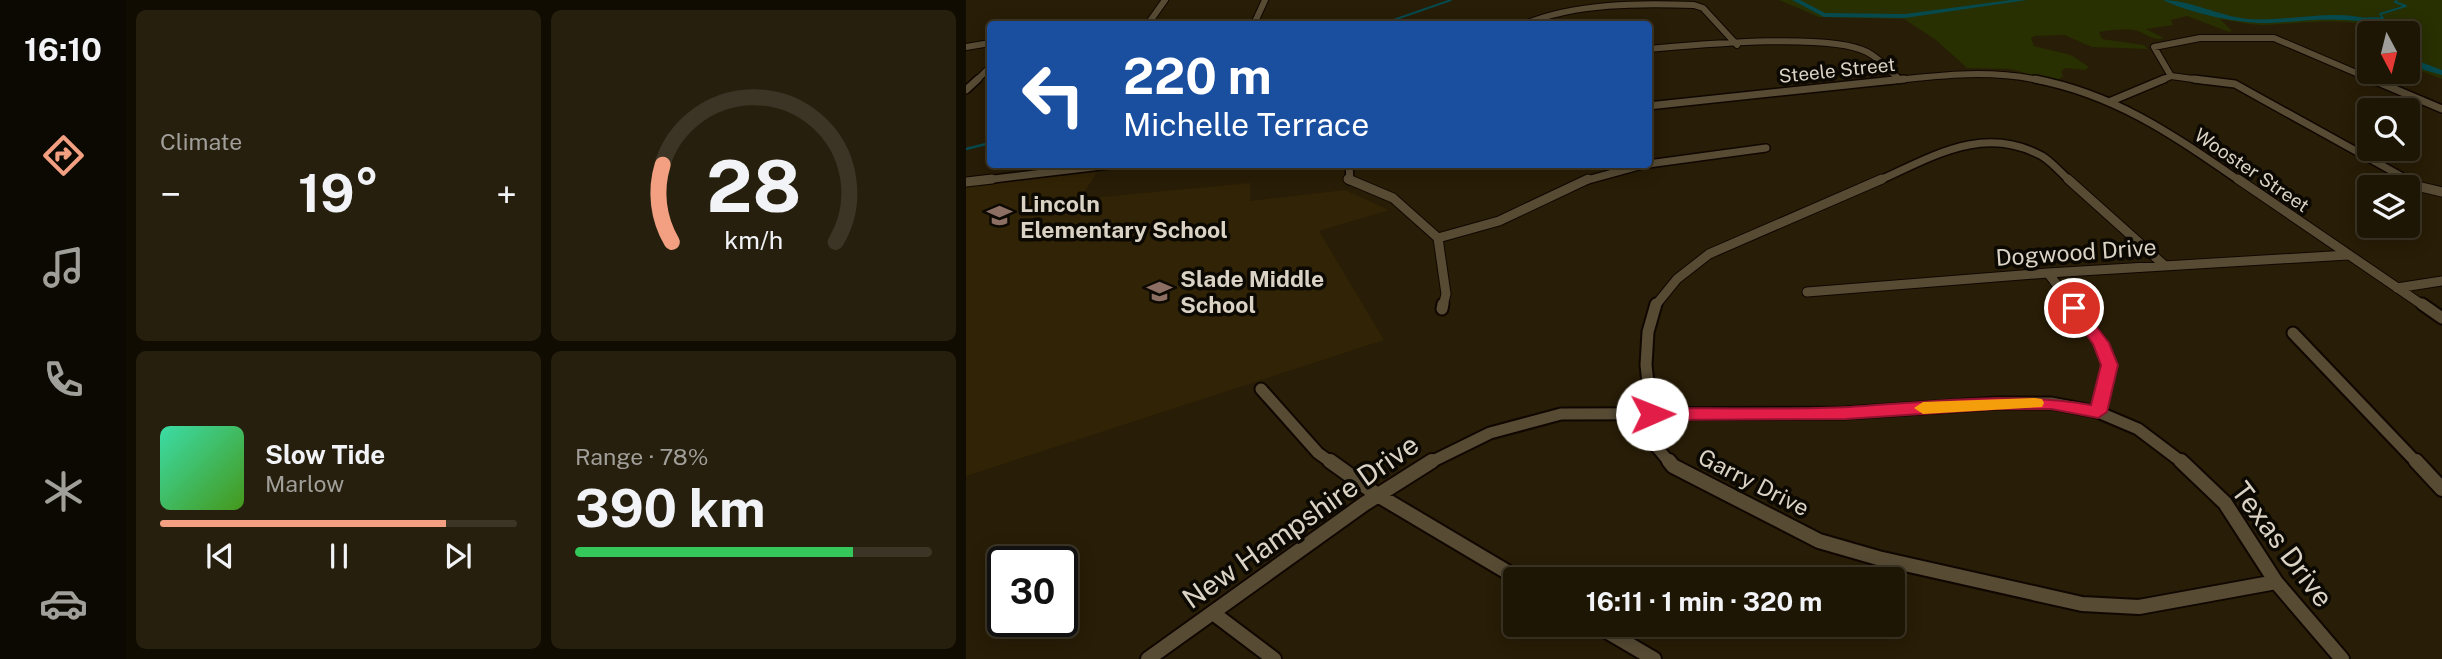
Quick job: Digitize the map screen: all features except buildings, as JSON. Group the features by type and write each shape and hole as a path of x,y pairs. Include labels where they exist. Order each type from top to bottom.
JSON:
{"street":[{"path":"1150,21 1165,0"},
{"path":"1255,21 1265,0"},
{"path":"1532,21 1572,10 1687,4 1703,8 1738,45"},
{"path":"2171,76 2154,47 2200,38 2274,38 2442,109"},
{"path":"1652,49 1804,40 1840,44 1867,52 1900,80"},
{"path":"966,47 987,44"},
{"path":"966,90 987,70"},
{"name":"Steele Street","path":"1652,106 1977,72 2028,78"},
{"path":"2109,102 2171,76 2235,84 2421,187 2442,192"},
{"name":"Wooster Street","path":"2028,78 2109,102 2157,124 2442,318"},
{"name":"Garry Drive","path":"2164,265 2044,157 2003,143 1978,142 1960,145 1709,254 1677,279 1656,304 1648,332 1646,365 1655,445 1673,466 1819,541 1878,558 2082,604 2140,607 2276,582"},
{"path":"1652,163 1766,148"},
{"path":"1044,173 1047,168"},
{"path":"966,182 1085,168"},
{"path":"1349,168 1348,180 1393,198 1438,238 1446,293 1442,309"},
{"path":"1438,238 1499,221 1588,179 1631,168"},
{"name":"Dogwood Drive","path":"1807,292 2048,272 2348,255"},
{"path":"2048,272 2101,343 2109,365 2098,412"},
{"path":"2397,288 2442,281"},
{"path":"2292,333 2442,489"},
{"path":"1261,389 1318,453 1376,494 1503,569"},
{"name":"Texas Drive","path":"1652,414 1846,413 1997,403 2051,403 2098,412 2138,429 2178,458 2225,503 2276,582 2342,659"},
{"name":"New Hampshire Drive","path":"1148,659 1423,463 1477,438 1530,419 1561,414 1652,414"},
{"path":"1213,613 1274,659"},
{"path":"1616,637 1654,659"}],"shaded area":[{"name":"Slade Middle School","path":"1097,172 1080,199 1250,183 1250,201 1345,190 1389,210 1319,231 1384,340 966,476 966,187"}],"green space":[{"path":"1779,0 2442,0 2442,79 2420,71 2420,21 2263,25 2220,19 2232,31 2229,32 2187,16 2171,20 2173,25 2146,29 2164,38 2159,39 2133,30 2099,32 2102,39 2144,45 2148,49 2092,47 2064,35 2035,36 2031,38 2034,46 2071,55 2089,67 2085,70 2065,68 2061,72 2063,76 2053,80 2010,69 1967,68 1936,40 1904,19 1819,17"}],"waterway":[{"path":"1391,21 1451,0"},
{"path":"1795,0 1824,15 1905,16 2024,0"},
{"path":"2166,0 2239,20 2344,18 2366,21"},
{"path":"2348,19 2383,18 2380,14 2406,6 2395,2 2397,0"},
{"path":"2420,65 2442,73"},
{"path":"966,149 987,144"}],"slow traffic":[{"path":"1923,408 2035,403"}],"place":[{"name":"Lincoln Elementary School","path":"1000,216"},
{"name":"Slade Middle School","path":"1160,291"}],"route":[{"path":"1652,414 1846,413 1997,403 2051,403 2098,412 2109,365 2101,343 2074,308"}]}
